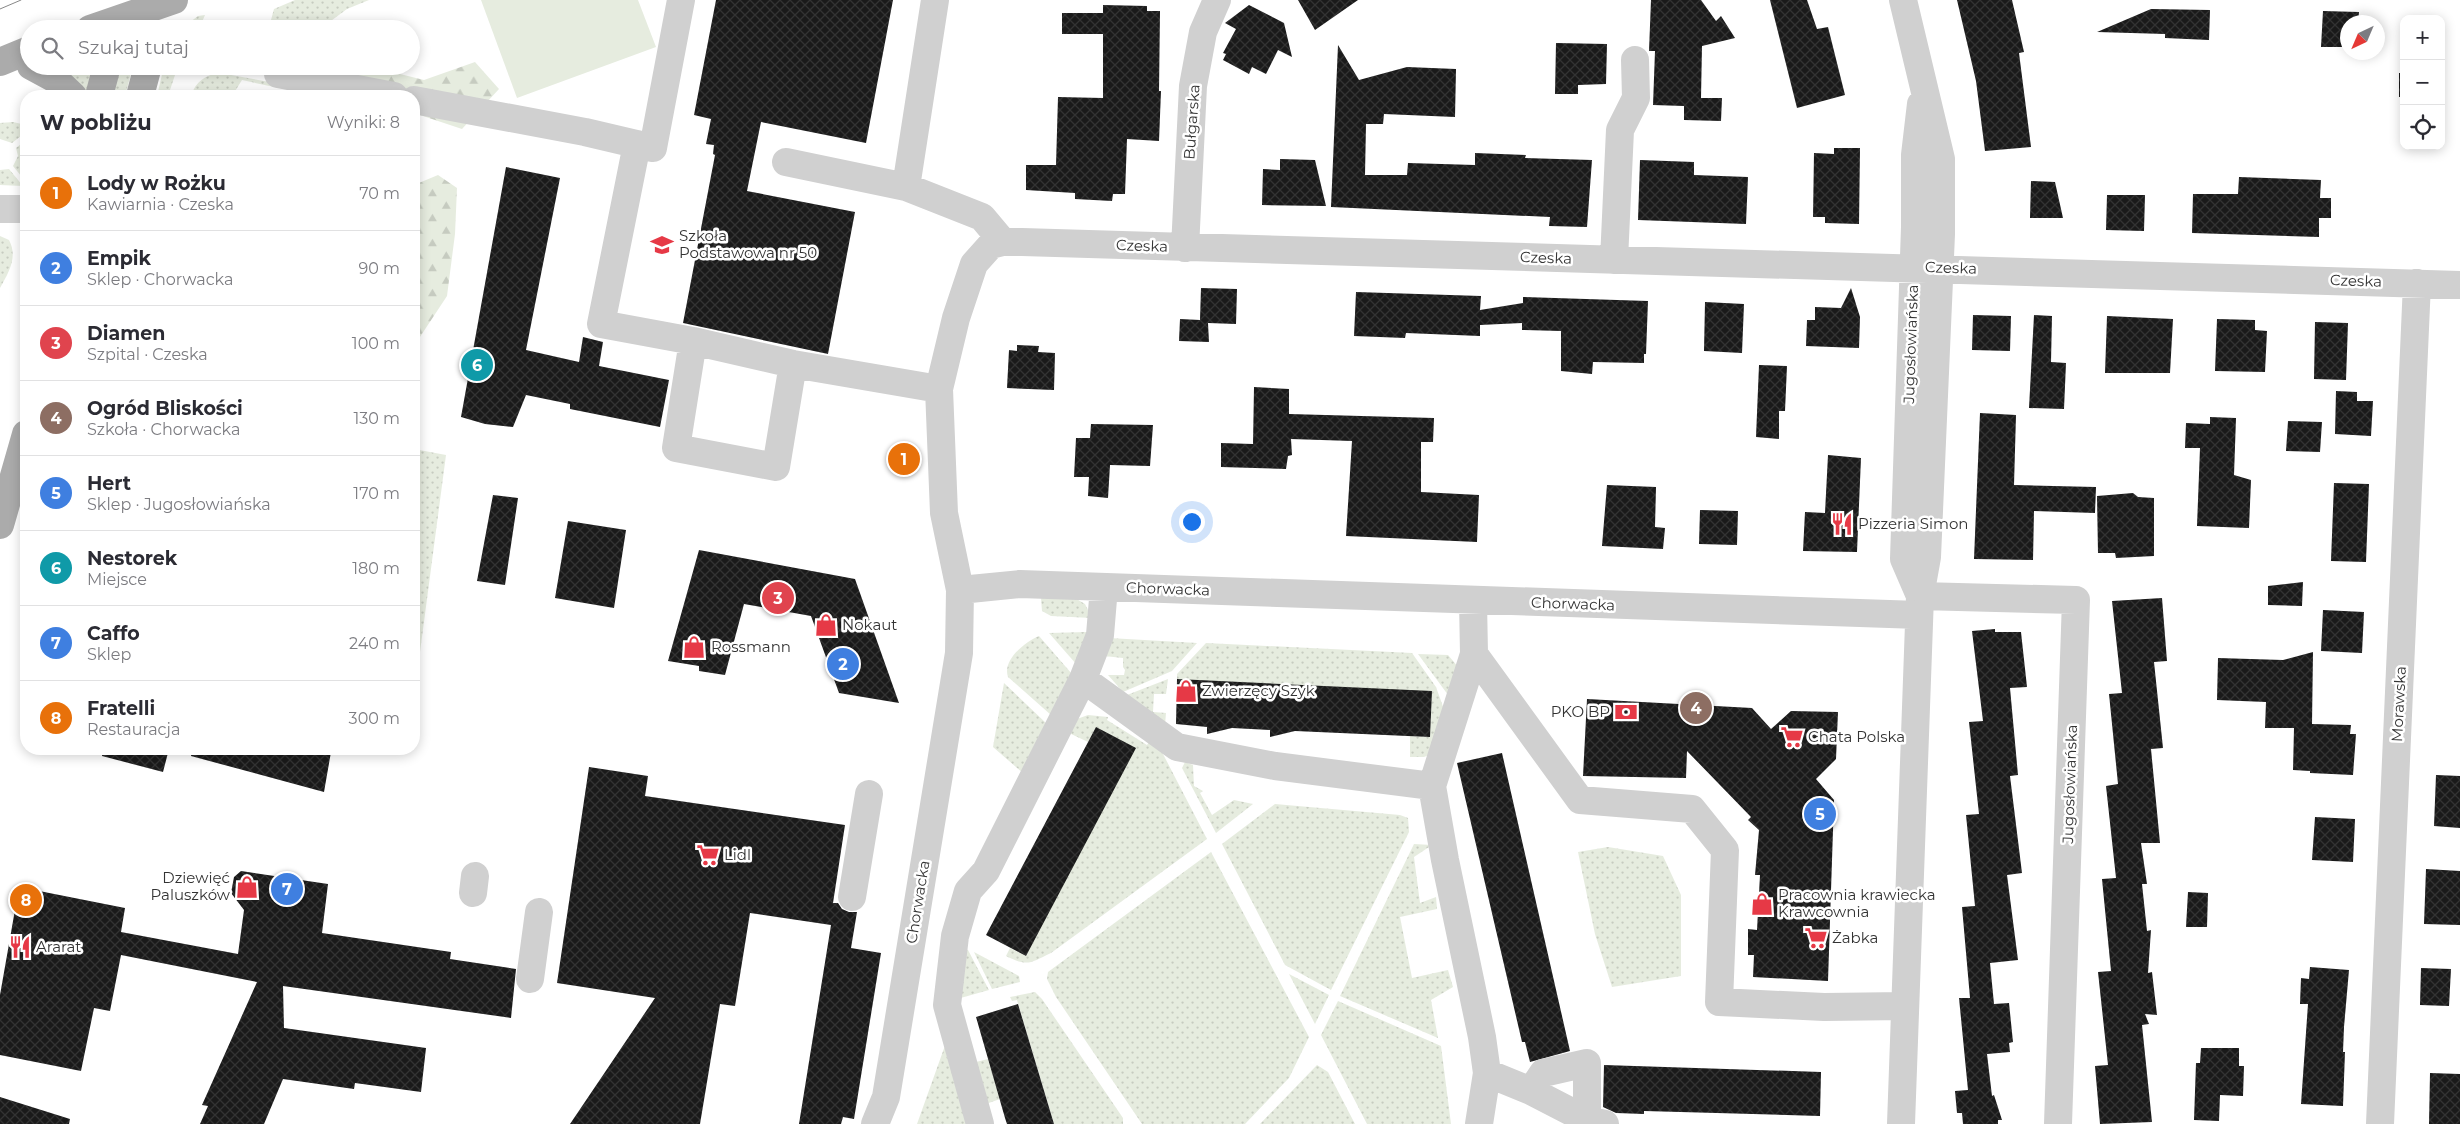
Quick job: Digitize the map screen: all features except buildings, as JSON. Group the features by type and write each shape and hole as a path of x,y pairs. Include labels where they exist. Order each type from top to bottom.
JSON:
{"main road":[{"path":"119,16 165,8"},
{"path":"46,75 66,90"},
{"path":"101,90 105,75"},
{"path":"142,90 146,75"},
{"path":"0,525 20,455"}],"street":[{"path":"420,101 653,148 681,0"},
{"path":"906,187 935,0"},
{"name":"Bułgarska","path":"1186,248 1192,86 1203,32 1217,0"},
{"name":"Jugosłowiańska","path":"1901,1124 1919,605 1904,559 1921,426 1926,268 1941,158 1923,90 1903,0"},
{"path":"1614,260 1620,130 1636,98 1635,60"},
{"path":"283,75 362,90"},
{"path":"637,144 601,324 793,364 939,388"},
{"path":"786,162 906,187 982,216 1003,242 991,245 974,264 968,277 945,356 939,388 944,512 960,590"},
{"path":"0,209 20,209"},
{"name":"Czeska","path":"1003,242 2460,285"},
{"name":"Morawska","path":"2380,1124 2417,283"},
{"path":"693,342 676,448 776,467 793,364"},
{"name":"Chorwacka","path":"875,1124 886,1097 957,662 960,590 1020,584 1473,601 1919,605"},
{"path":"980,1124 947,1005 955,936 968,891 986,871 1083,679 1100,635 1104,587"},
{"name":"Jugosłowiańska","path":"1919,605 2076,600 2058,1124"},
{"path":"1473,601 1474,654 1432,786 1445,860 1482,1037 1487,1073 1479,1124"},
{"path":"1474,654 1580,800 1692,809 1725,850 1719,1002 1833,1008 1905,1006"},
{"path":"1083,679 1177,747 1276,766 1432,786"},
{"path":"852,897 869,794"},
{"path":"530,979 539,912"},
{"path":"1531,1092 1542,1073 1587,1063 1596,1122"},
{"path":"1487,1073 1596,1122"}],"green space":[{"path":"295,0 369,0 347,9 332,20 271,20 274,9"},
{"path":"481,0 638,0 656,47 517,98"},
{"path":"205,15 203,20 193,20 198,16"},
{"path":"475,62 499,89 462,129 420,115 420,90 302,90 316,75 404,75 424,80"},
{"path":"68,75 92,75 87,90 83,90"},
{"path":"116,75 131,75 127,90 112,90"},
{"path":"162,75 175,75 170,90 158,90"},
{"path":"210,75 231,75 275,83 274,87 242,80 236,90 194,90 202,80"},
{"path":"0,123 20,124 20,137 12,143 0,139"},
{"path":"20,145 20,175 13,166 18,156 16,148"},
{"path":"9,169 20,182 20,186 0,185 0,170"},
{"path":"438,175 457,188 455,234 447,296 420,337 420,182"},
{"path":"0,236 9,240 13,252 9,270 0,288"},
{"path":"420,450 446,455 420,652"},
{"path":"1073,597 1085,604 1092,618 1051,616 1042,611 1041,598"},
{"path":"1087,632 1077,665 1049,633"},
{"path":"1039,636 1072,674 1051,715 1008,677 1007,671 1008,664 1016,652"},
{"path":"1109,638 1197,643 1172,671 1123,692 1108,675 1124,675 1125,670 1123,658 1104,656"},
{"path":"1206,643 1412,653 1436,687 1446,715 1429,755 1410,757 1410,736 1430,737 1177,679 1177,674"},
{"path":"1418,654 1448,655 1459,668 1451,699"},
{"path":"1168,679 1166,694 1154,694 1153,712 1166,713 1165,725 1127,695"},
{"path":"1004,683 1047,724 1024,774 993,747"},
{"path":"1088,715 1108,717 1107,720 1147,745 1151,739 1163,754 1207,839 1051,953 1033,961 1019,962 1006,956 1010,948 1026,956 1096,727 1088,742 1069,733 1077,719"},
{"path":"1185,762 1193,765 1194,786 1203,791 1200,793 1212,815 1234,800 1253,804 1216,833 1182,768"},
{"path":"1275,804 1400,815 1408,818 1409,832 1331,990 1285,965 1222,844"},
{"path":"1414,844 1432,845 1414,857 1420,903 1436,897 1437,909 1400,917 1412,978 1448,970 1453,987 1431,1000 1438,1038 1340,996"},
{"path":"1608,847 1663,856 1681,895 1681,976 1612,987 1595,934 1578,852"},
{"path":"1211,852 1309,1037 1289,1078 1245,1124 1142,1124 1056,997 1047,979 1048,972"},
{"path":"961,947 968,950 989,990 957,999"},
{"path":"974,952 1019,976 1020,982 992,989"},
{"path":"1289,974 1329,995 1315,1024"},
{"path":"1035,992 1042,999 1123,1118 1123,1124 1054,1124 1017,1000 1012,1001 1010,997"},
{"path":"1338,1001 1441,1046 1451,1124 1367,1124 1321,1035"},
{"path":"947,1040 970,1124 917,1124"},
{"path":"988,1059 1000,1099 983,1105 972,1063"},
{"path":"1317,1065 1328,1072 1355,1124 1260,1124"}],"tram line":[{"path":"0,9 21,0"}],"place":[{"name":"Szkoła Podstawowa nr 50","path":"662,245"},
{"name":"Nestorek","path":"477,365"},
{"name":"Lody w Rożku","path":"904,459"},
{"name":"Pizzeria Simon","path":"1842,524"},
{"name":"Diamen","path":"778,598"},
{"name":"Nokaut","path":"826,625"},
{"name":"Rossmann","path":"694,647"},
{"name":"Empik","path":"843,664"},
{"name":"Zwierzęcy Szyk","path":"1186,691"},
{"name":"Ogród Bliskości","path":"1696,708"},
{"name":"PKO BP","path":"1626,712"},
{"name":"Chata Polska","path":"1792,737"},
{"name":"Hert","path":"1820,814"},
{"name":"Lidl","path":"708,855"},
{"name":"Dziewięć Paluszków","path":"247,887"},
{"name":"Caffo","path":"287,889"},
{"name":"Fratelli","path":"26,900"},
{"name":"Pracownia krawiecka Krawcownia","path":"1762,904"},
{"name":"Żabka","path":"1816,938"},
{"name":"Ararat","path":"20,947"}]}
